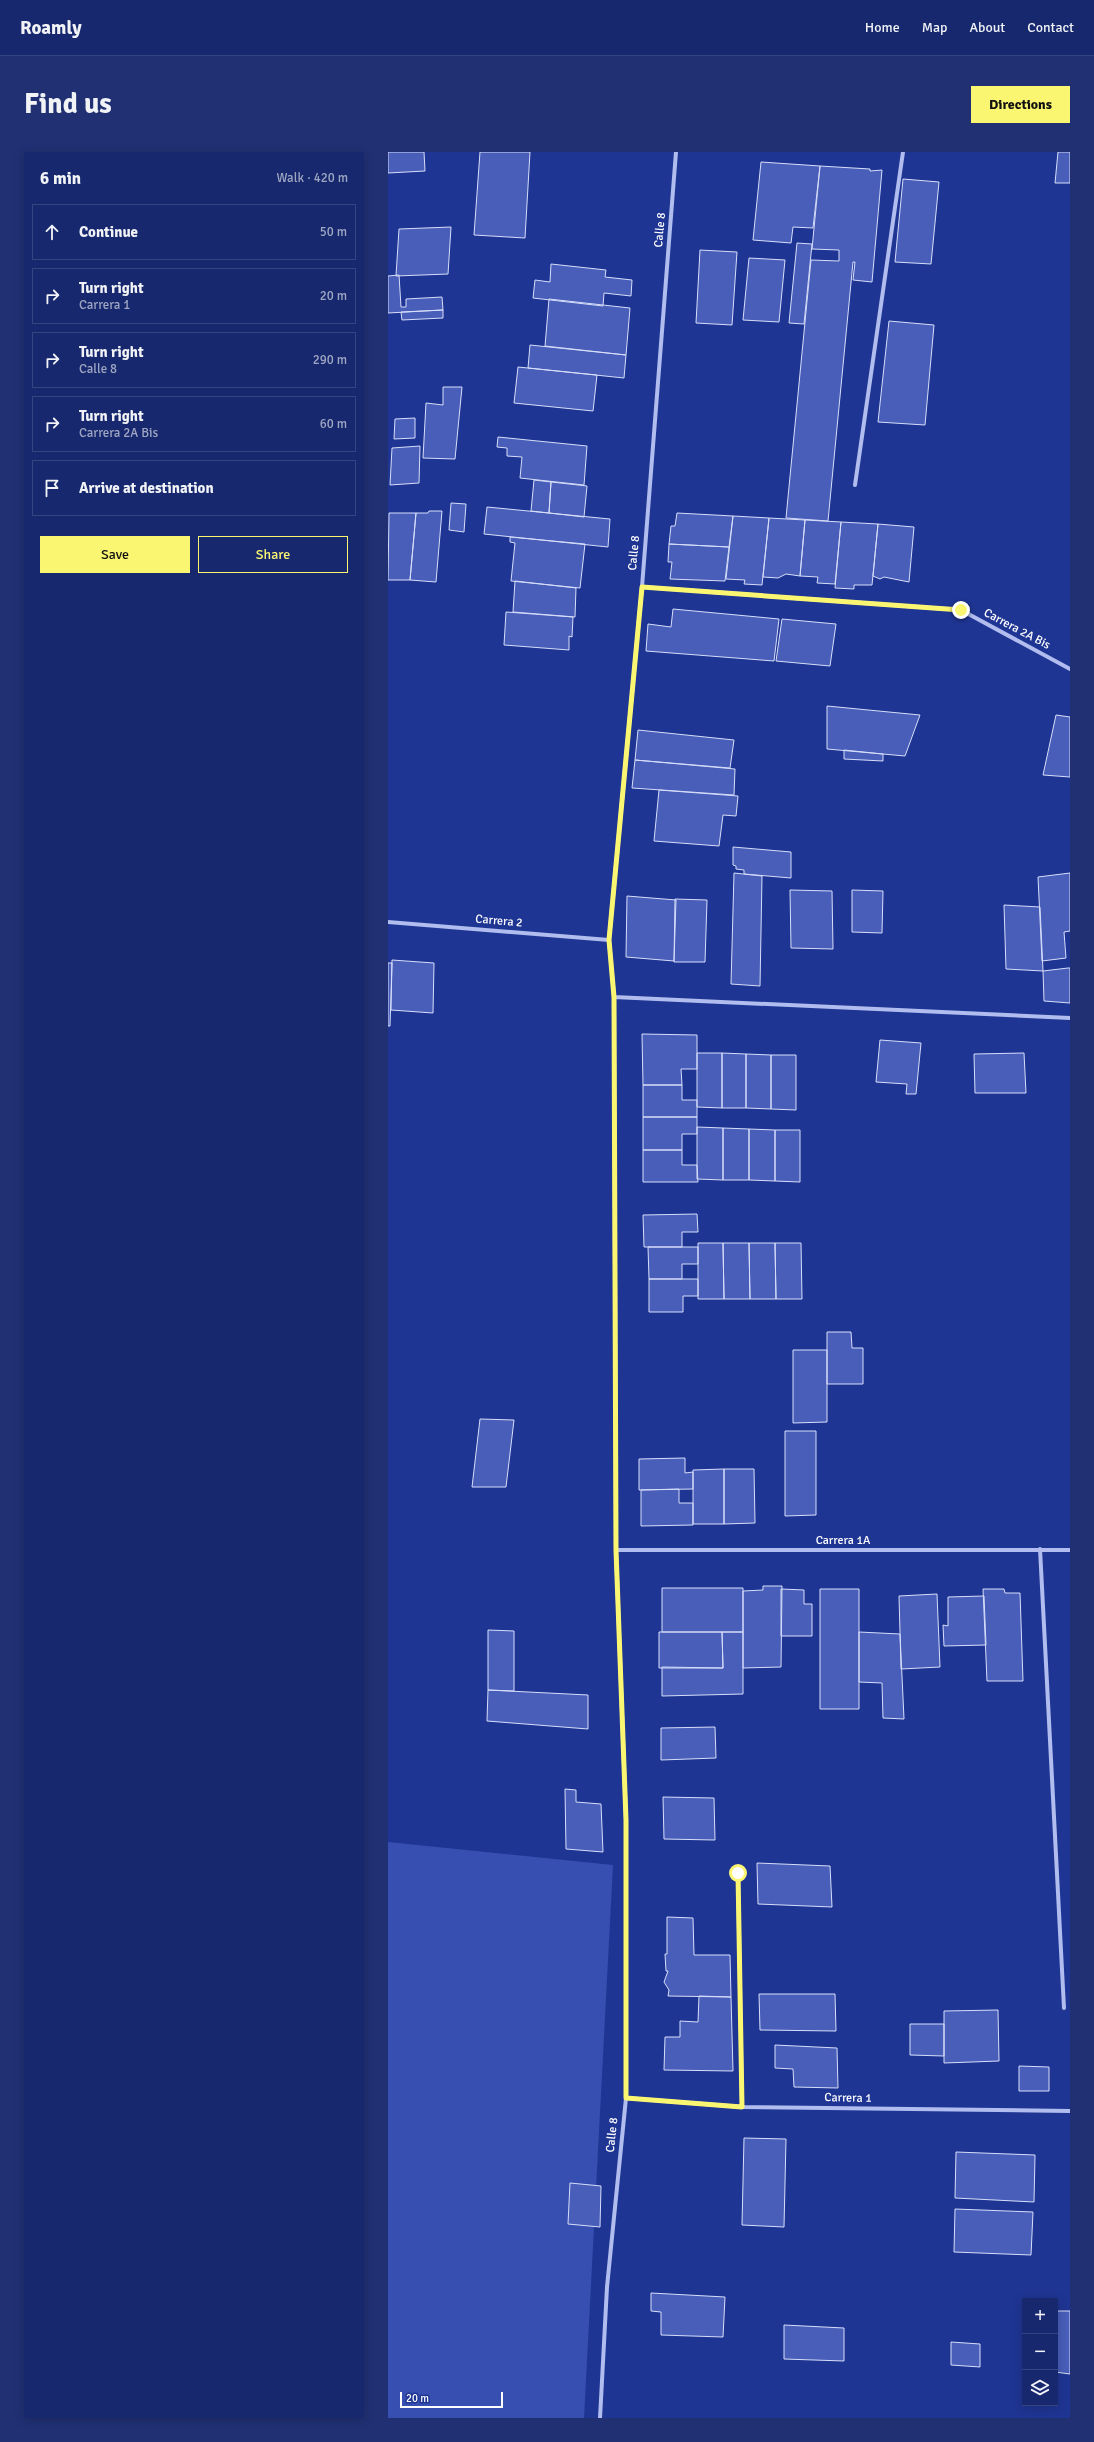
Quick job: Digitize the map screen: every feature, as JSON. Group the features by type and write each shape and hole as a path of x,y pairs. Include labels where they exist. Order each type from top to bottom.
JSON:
{"street":[{"name":"Calle 8","path":"600,2418 607,2287 626,2098 626,1820 616,1550 614,997 609,940 642,587 676,152"},
{"path":"855,485 903,152"},
{"name":"Carrera 2A Bis","path":"642,587 961,610 1070,669"},
{"name":"Carrera 2","path":"388,922 609,940"},
{"path":"614,997 1070,1018"},
{"path":"1040,1549 1064,2008"},
{"name":"Carrera 1A","path":"616,1550 1070,1550"},
{"path":"738,1873 742,2107"},
{"name":"Carrera 1","path":"626,2098 742,2107 1070,2111"}],"shaded area":[{"path":"388,1842 613,1865 584,2418 388,2418"}],"building":[{"path":"388,152 424,152 425,171 388,173"},
{"path":"480,152 530,152 525,238 474,235"},
{"path":"1058,152 1070,152 1070,183 1055,183"},
{"path":"761,162 820,166 813,228 793,227 791,243 753,240"},
{"path":"820,166 870,169 870,171 882,170 872,282 853,280 855,262 853,262 828,521 786,518 811,260 839,261 839,250 812,249"},
{"path":"903,179 939,182 931,264 895,262"},
{"path":"451,227 448,274 396,276 399,229"},
{"path":"797,243 812,244 804,324 789,323"},
{"path":"700,250 737,252 732,325 696,323"},
{"path":"749,258 785,260 779,322 743,320"},
{"path":"551,264 606,270 605,277 632,280 631,296 604,293 603,306 533,298 535,280 550,282"},
{"path":"399,275 401,307 406,307 406,299 442,297 443,310 388,313 388,276"},
{"path":"549,299 630,308 626,355 545,346"},
{"path":"443,310 443,318 402,320 401,312"},
{"path":"889,321 934,325 925,425 878,422"},
{"path":"530,345 626,355 624,378 528,368"},
{"path":"518,367 597,375 593,411 514,403"},
{"path":"443,387 462,387 455,459 423,458 426,403 443,405"},
{"path":"415,418 415,438 394,439 395,419"},
{"path":"498,437 587,446 584,485 520,478 522,457 507,456 507,448 497,447"},
{"path":"420,446 419,483 390,485 392,448"},
{"path":"534,480 551,482 549,513 531,511"},
{"path":"551,482 587,486 584,517 549,513"},
{"path":"451,503 466,504 464,532 449,530"},
{"path":"487,507 610,519 608,547 484,534"},
{"path":"429,511 442,511 436,582 410,580 416,513 428,513"},
{"path":"389,513 416,513 410,580 388,580"},
{"path":"677,513 733,516 729,547 669,544 671,526 675,526"},
{"path":"733,516 769,518 762,585 744,584 745,580 726,579"},
{"path":"769,518 805,520 800,576 786,574 778,578 763,577"},
{"path":"805,520 841,522 835,584 817,583 818,577 800,576"},
{"path":"841,522 878,524 872,585 854,585 854,589 835,588"},
{"path":"878,524 914,527 909,582 884,577 880,579 873,576"},
{"path":"510,537 585,544 580,588 511,581 515,543 510,542"},
{"path":"669,544 729,547 725,581 670,579 672,562 668,562"},
{"path":"515,581 576,588 575,617 513,612"},
{"path":"673,609 779,619 774,661 646,651 648,624 671,627"},
{"path":"506,612 573,617 572,637 569,636 569,650 504,645"},
{"path":"782,619 836,624 830,666 776,661"},
{"path":"827,706 920,715 905,756 827,749"},
{"path":"1056,715 1070,717 1070,777 1043,775"},
{"path":"638,730 734,740 730,768 635,760"},
{"path":"844,750 883,754 883,761 844,759"},
{"path":"635,760 735,769 734,795 632,788"},
{"path":"659,790 738,796 736,816 723,815 719,846 654,841"},
{"path":"733,847 791,852 791,878 744,874 744,870 736,869 736,866 733,865"},
{"path":"734,873 762,876 760,986 731,984"},
{"path":"1070,873 1070,931 1064,932 1066,958 1042,961 1038,877"},
{"path":"790,890 832,891 833,949 791,948"},
{"path":"852,890 883,891 882,933 852,932"},
{"path":"627,896 676,900 674,961 626,957"},
{"path":"675,899 707,900 705,962 674,962"},
{"path":"1004,905 1040,907 1043,971 1006,969"},
{"path":"392,960 434,963 433,1013 391,1010"},
{"path":"388,963 392,963 390,1026 388,1026"},
{"path":"1070,968 1070,1003 1044,1001 1043,971"},
{"path":"642,1034 697,1035 697,1069 681,1069 682,1085 643,1085"},
{"path":"880,1040 921,1043 916,1094 906,1094 907,1084 876,1082"},
{"path":"697,1053 722,1053 722,1108 697,1107"},
{"path":"722,1053 746,1054 746,1108 722,1108"},
{"path":"1024,1053 1026,1093 975,1093 974,1054"},
{"path":"746,1054 771,1055 771,1109 746,1108"},
{"path":"771,1055 796,1055 796,1110 771,1109"},
{"path":"643,1085 682,1085 682,1100 697,1100 697,1117 643,1117"},
{"path":"643,1117 697,1117 697,1134 682,1134 682,1150 643,1150"},
{"path":"697,1127 723,1128 723,1180 697,1179"},
{"path":"723,1128 749,1129 749,1180 723,1180"},
{"path":"749,1129 775,1130 775,1181 749,1180"},
{"path":"775,1130 800,1130 800,1182 775,1181"},
{"path":"643,1150 682,1150 682,1165 697,1165 698,1182 643,1182"},
{"path":"697,1214 698,1232 682,1232 682,1247 644,1247 643,1215"},
{"path":"698,1243 723,1243 724,1299 698,1299"},
{"path":"723,1243 749,1243 750,1299 724,1299"},
{"path":"749,1243 775,1243 776,1299 750,1299"},
{"path":"775,1243 801,1243 802,1299 776,1299"},
{"path":"648,1247 698,1247 698,1264 682,1264 682,1279 649,1279"},
{"path":"649,1279 698,1279 698,1296 683,1296 683,1312 649,1312"},
{"path":"827,1332 851,1332 852,1348 863,1348 863,1384 827,1384"},
{"path":"793,1350 827,1350 827,1422 793,1423"},
{"path":"480,1419 514,1420 506,1487 472,1487"},
{"path":"785,1431 816,1431 816,1515 785,1516"},
{"path":"685,1458 685,1473 693,1472 693,1489 639,1490 639,1459"},
{"path":"724,1469 754,1469 755,1523 724,1524"},
{"path":"724,1469 724,1524 693,1524 693,1470"},
{"path":"679,1489 679,1503 693,1503 693,1525 641,1526 641,1490"},
{"path":"763,1586 782,1586 781,1667 743,1668 743,1591 763,1590"},
{"path":"662,1588 743,1588 743,1632 662,1632"},
{"path":"781,1589 804,1590 804,1604 812,1604 812,1636 781,1636"},
{"path":"820,1589 859,1589 859,1709 820,1709"},
{"path":"983,1589 1004,1589 1005,1593 1020,1593 1023,1681 987,1681"},
{"path":"937,1594 940,1667 901,1669 899,1596"},
{"path":"984,1596 986,1645 944,1646 943,1625 948,1626 948,1597"},
{"path":"488,1630 514,1631 514,1691 488,1690"},
{"path":"659,1632 722,1632 723,1668 659,1668"},
{"path":"722,1632 743,1632 743,1694 662,1696 662,1667 723,1668"},
{"path":"859,1632 900,1634 904,1719 883,1718 882,1683 859,1682"},
{"path":"488,1690 588,1695 588,1729 487,1721"},
{"path":"715,1727 716,1758 661,1760 661,1728"},
{"path":"565,1789 576,1790 576,1802 601,1804 603,1852 566,1849"},
{"path":"663,1797 714,1798 715,1840 664,1839"},
{"path":"757,1863 830,1866 832,1907 758,1904"},
{"path":"667,1917 693,1918 694,1955 730,1955 731,1997 668,1996 669,1990 664,1982 668,1971 666,1971 665,1954 667,1954"},
{"path":"759,1994 835,1994 836,2031 760,2030"},
{"path":"699,1996 731,1997 733,2071 664,2070 665,2037 680,2037 680,2021 698,2022"},
{"path":"998,2010 999,2061 944,2063 944,2011"},
{"path":"910,2024 944,2024 944,2056 910,2055"},
{"path":"775,2045 837,2048 838,2088 794,2087 793,2069 775,2068"},
{"path":"1019,2066 1049,2067 1049,2091 1019,2091"},
{"path":"744,2138 786,2139 784,2227 742,2225"},
{"path":"956,2152 1035,2155 1034,2202 955,2198"},
{"path":"570,2183 601,2186 600,2227 568,2224"},
{"path":"955,2209 1033,2212 1031,2255 954,2252"},
{"path":"651,2293 725,2297 723,2337 661,2335 661,2312 651,2311"},
{"path":"1058,2311 1070,2311 1070,2374 1058,2372"},
{"path":"784,2325 844,2328 844,2361 784,2359"},
{"path":"951,2342 980,2344 980,2367 951,2365"}],"route":[{"path":"738,1873 742,2107 626,2098 626,1820 616,1550 614,997 609,940 642,587 961,610"}]}
